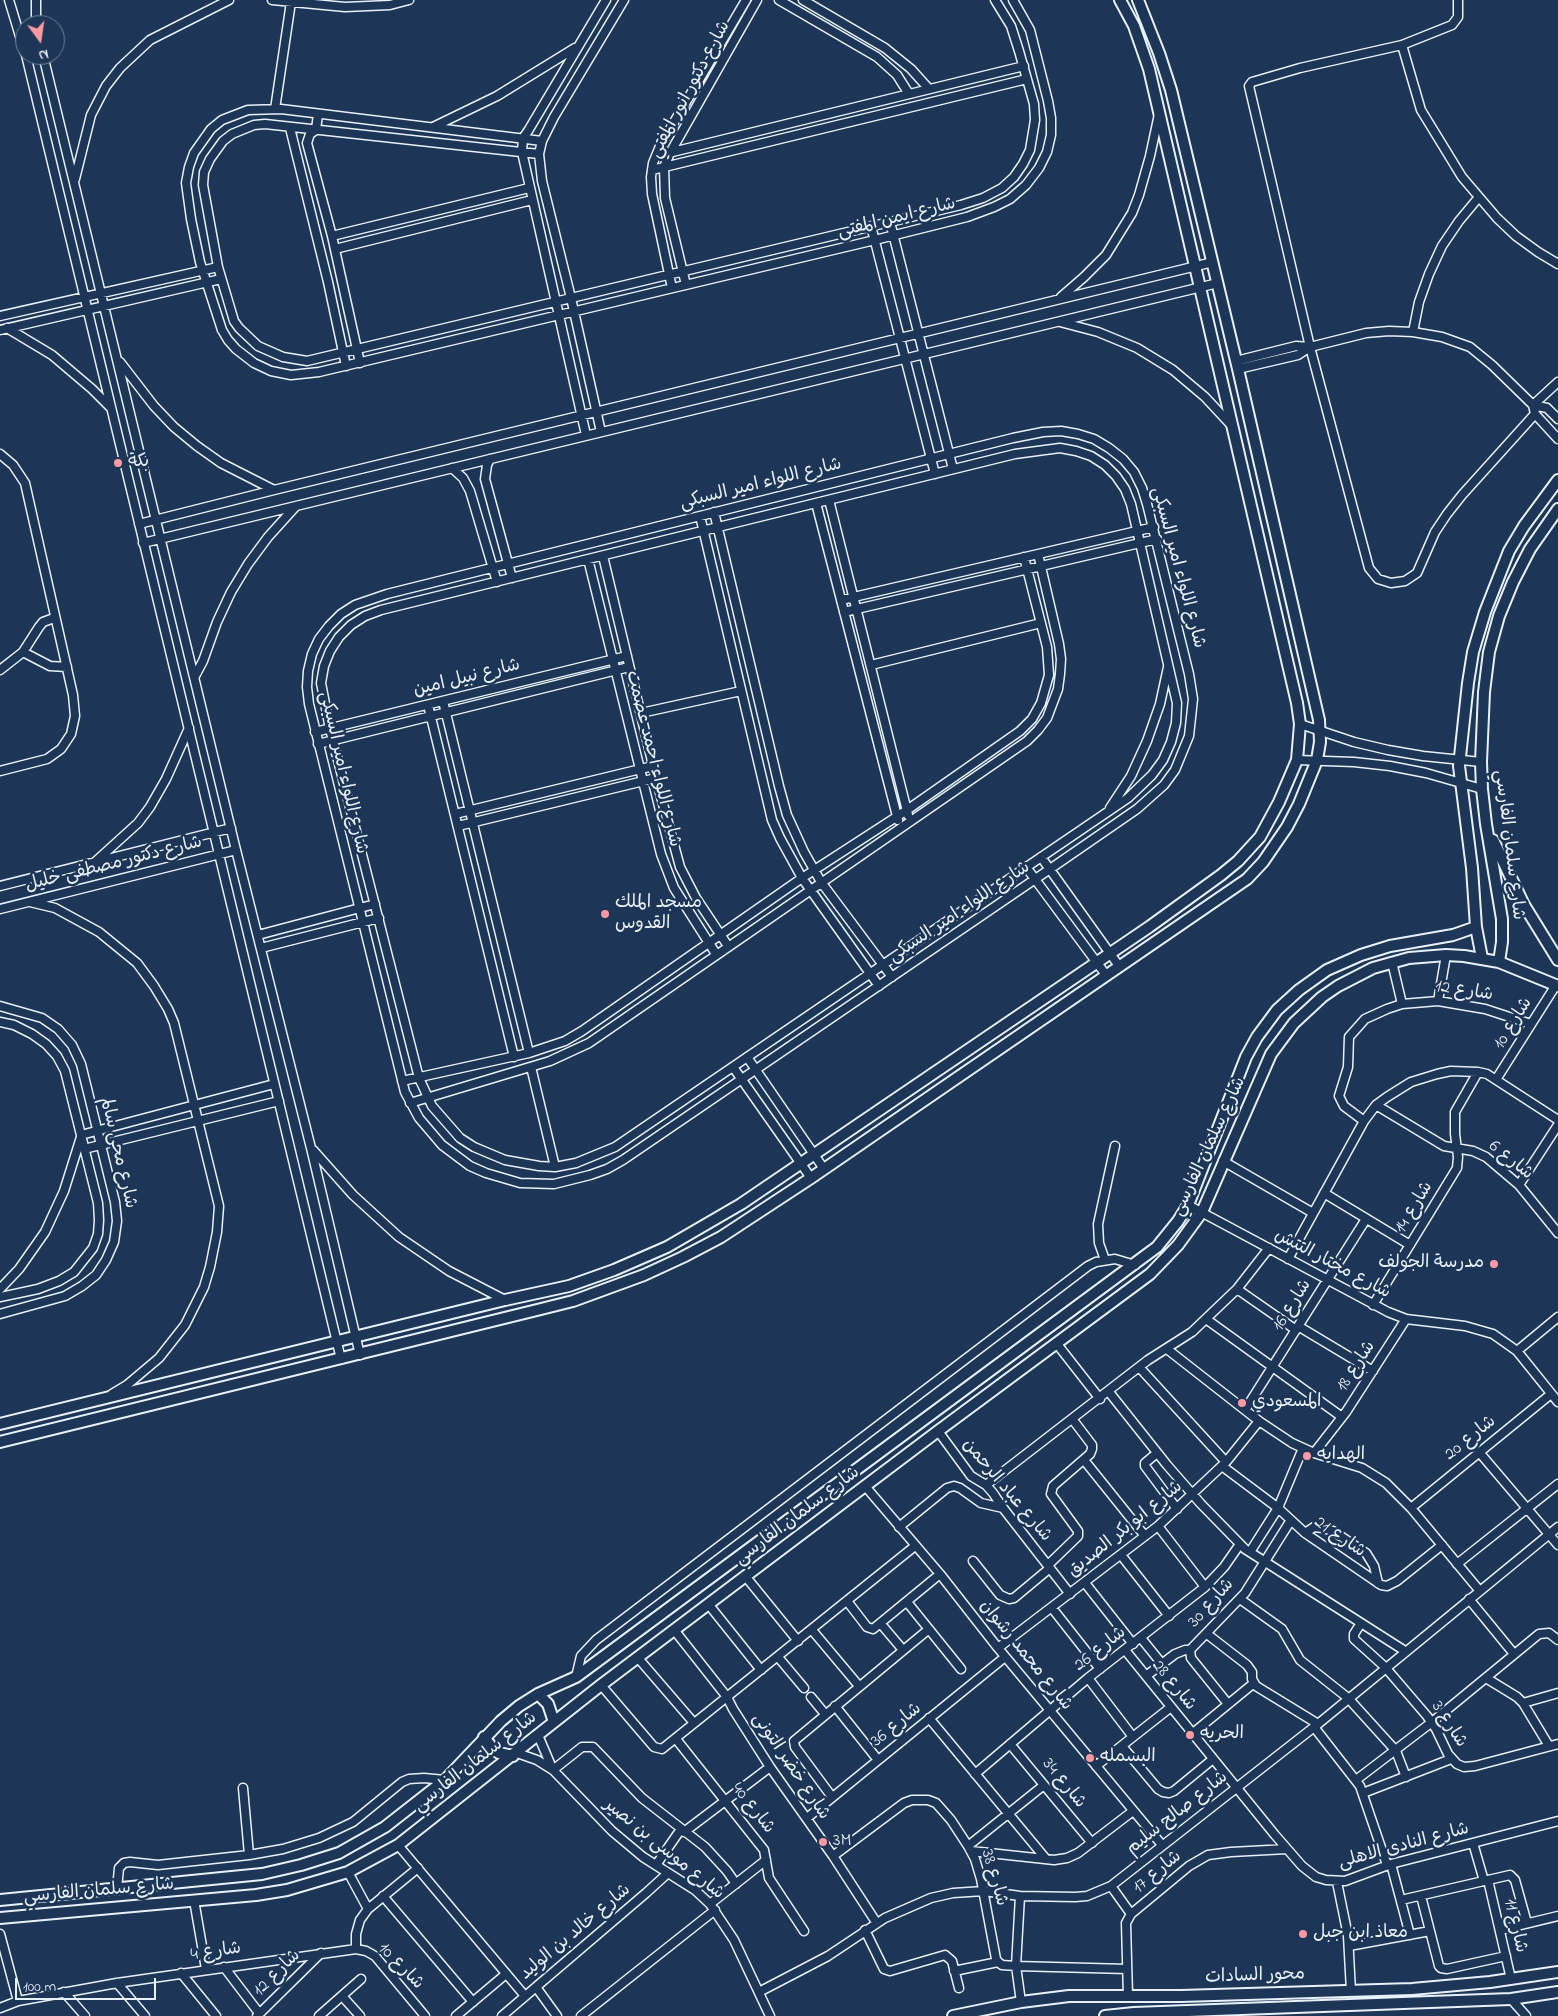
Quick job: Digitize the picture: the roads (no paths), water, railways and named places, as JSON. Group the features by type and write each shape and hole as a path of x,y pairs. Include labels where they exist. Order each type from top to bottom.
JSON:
{"street":[{"path":"9,0 15,20"},
{"path":"36,0 36,15"},
{"path":"74,181 91,115 106,86 120,68 150,40 229,0"},
{"path":"272,0 345,7 390,5 409,0"},
{"path":"586,435 522,152 523,138 606,0"},
{"path":"601,432 539,168 539,154 542,141 554,117 624,0"},
{"name":"شارع دكتور انور المفتي","path":"672,288 652,194 652,170 656,156 746,0"},
{"name":"شارع دكتور انور المفتي","path":"686,285 665,198 664,167 670,153 757,0"},
{"path":"779,0 877,57 897,76 908,94"},
{"path":"803,0 885,48 911,68 929,89"},
{"name":"شارع ايمن المفتى","path":"539,154 265,124 242,129 223,141 210,159 204,172 202,185 218,267 234,321 258,346 283,357 307,361 962,205 983,198 1002,188 1014,177 1027,157 1034,135 1035,120 1034,104 1011,26 995,0"},
{"name":"شارع ايمن المفتى","path":"542,141 275,109 248,110 222,120 211,129 194,153 188,172 187,198 202,271 222,330 228,340 236,350 254,363 271,371 291,375 319,372 894,236 994,208 1010,199 1026,185 1039,168 1047,152 1051,135 1051,118 1030,30 1014,0"},
{"path":"0,1424 108,1396 569,1286 667,1248 741,1204 801,1164 1202,890 1238,861 1260,837 1279,802 1297,760 1300,724 1286,652 1149,69 1134,26 1120,0"},
{"path":"0,1442 360,1355 573,1300 644,1275 720,1237 811,1178 1247,879 1264,862 1287,827 1299,804 1317,760 1320,731 1316,702 1171,90 1138,0"},
{"path":"1458,0 1458,18 1452,26 1402,45 1300,68 1252,82 1249,86 1310,347 1369,568 1378,579 1391,583 1405,581 1417,573 1435,532 1447,514 1535,414"},
{"path":"275,109 291,2"},
{"path":"1402,45 1421,110 1457,170 1497,218 1516,236 1558,264"},
{"path":"432,128 497,96 577,47"},
{"path":"28,65 341,1359"},
{"path":"45,65 360,1355"},
{"path":"656,156 1024,66"},
{"path":"652,170 1027,79"},
{"path":"1060,299 1106,255 1128,220 1139,195 1150,156 1159,112"},
{"path":"318,114 316,130 310,134 307,143 332,236 360,363"},
{"path":"290,128 328,282 346,366"},
{"path":"715,142 719,154"},
{"path":"332,236 529,188"},
{"path":"1412,332 1419,302 1442,246 1479,197"},
{"path":"335,249 532,200"},
{"path":"890,222 953,469"},
{"path":"871,226 935,474"},
{"path":"139,524 1212,262"},
{"path":"0,316 218,267"},
{"path":"4,329 221,279"},
{"path":"143,543 1218,283"},
{"path":"1058,321 1098,332 1137,348 1166,366 1205,396 1234,428"},
{"path":"4,329 52,355 92,388 110,407"},
{"path":"1237,365 1298,355 1310,347 1366,334 1389,331 1412,332 1442,337 1470,347 1492,365 1533,405 1547,408 1558,418"},
{"path":"117,359 154,406 189,440 221,463 274,490"},
{"path":"1533,405 1558,382"},
{"path":"1533,405 1535,414 1558,439"},
{"name":"شارع اللواء امير السبكى","path":"1043,432 1061,432 1086,436 1110,448 1123,459 1134,472 1142,488 1157,539 1193,700 1189,736 1175,770 1152,798 756,1070 607,1169 554,1184 511,1181 470,1166 448,1150 429,1132 410,1103 402,1081 308,704 308,671 312,654 319,639 329,626 341,614 355,605 379,596 1013,438 1043,432"},
{"path":"1013,438 1015,454"},
{"name":"شارع اللواء امير السبكى","path":"1060,448 1076,451 1098,461 1116,476 1125,489 1138,530 1177,703 1176,723 1171,742 1163,760 1152,775 1128,798 615,1147 589,1158 555,1166 522,1164 497,1157 474,1147 460,1138 432,1106 419,1078 330,729 321,683 324,666 334,644 351,625 365,616 381,610 953,469 1015,454 1060,448"},
{"path":"0,454 13,464 25,483 54,618 67,667 75,716 71,734 61,749 47,759 1,768"},
{"path":"490,459 485,479 512,578"},
{"path":"452,468 463,478 470,491 497,582"},
{"path":"1482,958 1476,927 1472,868 1459,760 1468,683 1473,652 1485,612 1510,551 1535,510 1558,480"},
{"path":"829,500 910,821"},
{"path":"816,503 900,829"},
{"path":"194,676 203,661 217,622 231,592 248,564 268,537 296,506"},
{"name":"شارع سلمان الفارسي","path":"1499,962 1502,942 1502,919 1486,824 1481,762 1485,684 1489,652 1499,616 1513,582 1530,549 1558,509"},
{"path":"714,512 779,786 795,834 822,882 892,977"},
{"path":"700,516 772,820 802,878 879,986"},
{"path":"841,600 1154,527"},
{"path":"844,612 1157,539"},
{"path":"410,1103 428,1096 531,1067 557,1058 589,1043 1027,741 1047,718 1058,689 1061,659 1038,554"},
{"name":"شارع اللواء احمد عصمت","path":"602,556 656,778 680,867 686,883 728,946"},
{"path":"402,1081 529,1053 565,1040 582,1031 802,878 897,818 1020,731 1032,718 1041,703 1049,675 1047,647 1024,557"},
{"name":"شارع اللواء احمد عصمت","path":"588,559 666,872 716,954"},
{"path":"0,670 23,652 39,626 54,618"},
{"path":"871,665 1041,623"},
{"path":"23,652 50,666 67,667"},
{"name":"شارع نبيل امين","path":"316,732 627,656"},
{"path":"1110,809 1131,776 1148,741 1160,704 1169,665"},
{"name":"شارع نبيل امين","path":"318,744 629,667"},
{"path":"640,713 741,691"},
{"path":"443,701 529,1053"},
{"path":"428,704 514,1057"},
{"path":"1300,724 1388,750 1481,762"},
{"path":"94,863 138,823 150,807 166,779 189,728"},
{"path":"1297,760 1390,766 1461,782 1482,789"},
{"path":"455,814 653,766"},
{"path":"458,826 656,778"},
{"path":"1486,824 1524,905 1558,960"},
{"name":"شارع دكتور مصطفى خليل","path":"0,886 231,828"},
{"name":"شارع دكتور مصطفى خليل","path":"0,909 236,850"},
{"path":"1041,857 1119,966"},
{"path":"1026,867 1106,976"},
{"path":"30,902 54,908 77,919 118,947 137,964 154,986 174,1023 219,1206 215,1250 204,1287 185,1325 164,1353 144,1372 108,1396"},
{"path":"258,935 375,904"},
{"path":"261,948 379,918"},
{"name":"شارع سلمان الفارسي","path":"0,1900 262,1874 301,1865 338,1853 385,1827 445,1780 500,1721 519,1706 538,1694 576,1677 1157,1247 1168,1235 1188,1204 1246,1057 1257,1036 1277,1010 1299,990 1327,970 1360,955 1390,946 1453,935 1476,927"},
{"path":"1438,1001 1446,955"},
{"name":"شارع سلمان الفارسي","path":"0,1918 256,1895 287,1890 348,1872 398,1844 601,1685 675,1631 938,1430 1150,1274 1178,1245 1202,1212 1271,1054 1294,1023 1315,1003 1338,986 1373,968 1418,957 1446,955 1482,958 1499,962 1557,986"},
{"path":"1392,962 1402,1004"},
{"name":"شارع 10","path":"1497,1078 1557,986"},
{"name":"شارع 12","path":"1364,1121 1344,1106 1339,1096 1348,1067 1349,1038 1365,1020 1402,1004 1438,1001 1485,1009 1531,1024"},
{"name":"شارع محى سالم","path":"0,1006 42,1018 58,1029 72,1045 81,1064 115,1202 117,1221 114,1242 106,1260 96,1274 82,1286 65,1296 0,1314"},
{"name":"شارع محى سالم","path":"0,1022 14,1025 46,1044 57,1056 65,1071 98,1203 100,1220 93,1248 74,1272 59,1281 0,1297"},
{"path":"747,1057 824,1169"},
{"path":"531,1067 555,1166"},
{"path":"733,1067 811,1178"},
{"path":"1288,1259 1364,1121 1376,1105 1398,1089 1424,1077 1451,1072 1478,1072 1497,1078 1557,1115"},
{"name":"شارع 14","path":"1374,1305 1457,1168 1458,1158 1454,1128 1455,1112 1478,1072"},
{"path":"0,1289 19,1269 45,1232 64,1192 81,1136 274,1084"},
{"path":"84,1149 279,1101"},
{"name":"شارع 6","path":"1376,1105 1444,1146 1473,1151 1486,1157 1519,1185 1555,1224 1558,1233"},
{"path":"1519,1185 1558,1125"},
{"path":"1105,1260 1099,1243 1098,1224 1115,1146"},
{"path":"311,1148 353,1196 399,1237 449,1271 505,1300"},
{"path":"1224,1161 1313,1213"},
{"path":"1324,1193 1410,1245"},
{"name":"شارع مختار التتش","path":"1188,1204 1327,1281 1406,1319 1480,1329 1493,1334 1517,1351 1558,1402"},
{"name":"شارع 16","path":"1245,1410 1366,1219"},
{"path":"986,1485 1110,1392 1140,1367 1192,1332 1237,1289 1269,1248"},
{"path":"576,1677 581,1656 596,1640 1088,1266 1114,1259 1134,1265"},
{"path":"1237,1289 1297,1328 1373,1371"},
{"path":"1206,1319 1342,1417"},
{"name":"شارع 18","path":"1314,1453 1342,1417 1406,1319"},
{"path":"1517,1351 1557,1320"},
{"path":"1057,1344 1100,1399"},
{"path":"1167,1349 1259,1421 1292,1443 1314,1453 1362,1468 1391,1487 1411,1508 1479,1590"},
{"name":"شارع 21","path":"1140,1367 1224,1464 1278,1508 1305,1533 1378,1583"},
{"path":"1110,1392 1157,1453 1193,1495 1240,1544 1265,1562 1405,1650"},
{"name":"شارع 20","path":"1411,1508 1551,1394"},
{"path":"973,1560 1000,1596 1009,1599 1014,1598 1049,1567 1078,1536 1076,1528 1054,1498 1051,1490 1053,1486 1090,1454 1092,1449 1092,1445 1072,1420"},
{"name":"شارع ابو بكر الصديق","path":"998,1648 1158,1526 1224,1464 1259,1421"},
{"name":"شارع عباد الرحمن","path":"938,1430 971,1476 986,1485 993,1493 1070,1594"},
{"path":"1250,1552 1278,1508 1304,1448"},
{"path":"1479,1452 1558,1545"},
{"path":"1157,1453 1146,1463 1146,1469 1178,1508"},
{"path":"1084,1460 1145,1536"},
{"path":"1457,1564 1558,1484"},
{"name":"شارع محمد رشوان","path":"865,1486 940,1574 998,1648 1162,1846"},
{"path":"899,1527 947,1488 954,1486 960,1488 981,1503 1003,1508"},
{"name":"شارع 30","path":"1228,1704 1191,1658 1190,1650 1240,1599 1291,1520"},
{"path":"1158,1526 1205,1586"},
{"path":"1305,1533 1314,1527 1333,1531 1366,1553 1374,1566 1378,1583 1386,1586 1397,1581 1442,1545"},
{"name":"شارع صالح سليم","path":"759,1992 828,1956 876,1922 911,1906 943,1895 984,1891 1020,1896 1087,1896 1111,1886 1316,1725 1405,1650 1558,1527"},
{"name":"شارع 26","path":"975,1774 1050,1709 1205,1586 1224,1567 1240,1544"},
{"path":"601,1685 656,1749 662,1749 915,1546"},
{"path":"1121,1555 1169,1616"},
{"path":"847,1602 867,1627 873,1629 940,1574"},
{"path":"746,1577 798,1641"},
{"path":"1085,1583 1133,1644"},
{"path":"1240,1599 1276,1624 1286,1635 1300,1660 1348,1698 1396,1751 1406,1777"},
{"path":"1469,1599 1514,1654"},
{"path":"907,1602 961,1669"},
{"path":"709,1605 761,1670"},
{"path":"1052,1608 1100,1669"},
{"name":"شارع 3","path":"1361,1623 1354,1634 1354,1638 1385,1667 1432,1722 1452,1759 1464,1767 1558,1744"},
{"path":"881,1624 903,1650"},
{"path":"832,1797 794,1744 796,1738 929,1629"},
{"path":"812,1630 859,1686"},
{"name":"شارع خضر التونى","path":"675,1631 727,1697 770,1767 833,1856 876,1922"},
{"path":"1356,1780 1396,1751 1539,1634 1544,1632 1554,1635 1558,1640"},
{"path":"1207,1634 1247,1665 1252,1672 1256,1686 1316,1725 1356,1780 1363,1793 1389,1864 1410,1935"},
{"path":"1141,1638 1162,1664"},
{"name":"شارع 28","path":"1125,1650 1236,1788"},
{"path":"1146,1676 1180,1651 1190,1650"},
{"name":"شارع 36","path":"807,1818 1005,1656"},
{"path":"778,1657 804,1688"},
{"path":"638,1658 694,1724"},
{"path":"1088,1678 1133,1737"},
{"path":"1486,1678 1517,1697 1523,1703 1549,1746"},
{"path":"1193,1733 1254,1682"},
{"path":"1523,1703 1558,1693"},
{"path":"538,1694 548,1704 554,1722"},
{"path":"811,1697 825,1714"},
{"path":"835,1706 878,1760"},
{"path":"1096,1766 1171,1707"},
{"path":"930,1718 1046,1859"},
{"name":"شارع موسى بن نصير","path":"538,1735 553,1770"},
{"path":"484,1737 493,1749 499,1753 515,1754"},
{"name":"شارع 40","path":"676,1739 764,1850 769,1878 804,1931"},
{"name":"شارع 34","path":"1010,1744 1092,1843"},
{"path":"1122,1746 1158,1789 1169,1793 1213,1760"},
{"path":"553,1770 582,1747 593,1747 642,1798 716,1859 736,1884"},
{"name":"شارع موسى بن نصير","path":"515,1754 537,1760 553,1770 605,1824 643,1857 695,1890 712,1907 734,1940 770,2016"},
{"path":"1363,1793 1452,1759"},
{"path":"656,1865 683,1831 770,1767"},
{"path":"116,1889 119,1868 124,1863 158,1865 249,1855 283,1849 319,1838 353,1822 409,1779 445,1780"},
{"path":"970,1848 1008,1813 1044,1785"},
{"path":"244,1788 249,1855"},
{"name":"شارع النادى الاهلى","path":"1236,1788 1307,1871 1316,1877 1336,1882 1345,1881 1389,1864 1558,1821"},
{"name":"شارع 38","path":"833,1856 904,1803 920,1799 936,1804 942,1809 970,1848 984,1891 998,1962"},
{"path":"970,1848 1046,1859 1067,1858 1078,1853 1133,1811"},
{"name":"شارع 11","path":"1473,1843 1500,1930 1511,1979"},
{"path":"398,1844 525,1996"},
{"name":"شارع 17","path":"1128,1996 1126,1923 1131,1914 1188,1866 1208,1855 1287,1849"},
{"path":"581,2016 766,1860"},
{"path":"352,1949 360,1920 368,1909 418,1868"},
{"path":"348,1872 368,1909"},
{"name":"شارع خالد بن الوليد","path":"502,2016 668,1872"},
{"path":"1401,1900 1510,1876 1514,1878 1527,1923"},
{"path":"1336,1882 1349,1946 1351,1991"},
{"path":"1111,1886 1131,1914"},
{"path":"383,1896 473,2002"},
{"path":"1020,1896 1016,1966 1021,2002"},
{"path":"1421,1896 1439,1966 1444,1969 1506,1956"},
{"path":"194,1900 206,1969"},
{"path":"1500,1930 1558,1916"},
{"path":"865,1930 882,1966 887,1971 945,1955 952,1961 959,1988"},
{"path":"1349,1946 1430,1931"},
{"path":"0,1934 18,2001"},
{"name":"شارع 10","path":"352,1949 366,1951 375,1956 425,2016"},
{"name":"شارع 4","path":"0,2008 18,2001 117,1983 352,1949"},
{"name":"شارع 12","path":"258,2015 321,1953"},
{"path":"954,1972 998,1962 1002,1965 1016,1966 1127,1969"},
{"path":"224,1967 258,2015"},
{"name":"محور السادات","path":"953,2016 1021,2002 1068,1996 1422,1988 1558,1972"},
{"path":"181,1973 216,2016"},
{"path":"456,2016 506,1974"},
{"path":"1544,1975 1550,1977 1554,1983 1553,1993"},
{"path":"319,2016 361,1979"},
{"path":"117,1983 145,2016"},
{"path":"536,1987 557,2016"},
{"path":"64,1992 85,2016"},
{"name":"محور السادات","path":"1105,2016 1511,1999 1553,1993"},
{"path":"342,1996 360,2016"},
{"path":"1511,1999 1526,2016"}],"place":[{"name":"بكة","path":"118,463"},
{"name":"مسجد الملك القدوس","path":"605,914"},
{"name":"مدرسة الجولف","path":"1494,1264"},
{"name":"المسعودي","path":"1242,1403"},
{"name":"الهدايه","path":"1307,1456"},
{"name":"الحريه","path":"1190,1735"},
{"name":"البسمله","path":"1090,1758"},
{"name":"3M","path":"823,1842"},
{"name":"معاذ ابن جبل","path":"1303,1934"}]}
